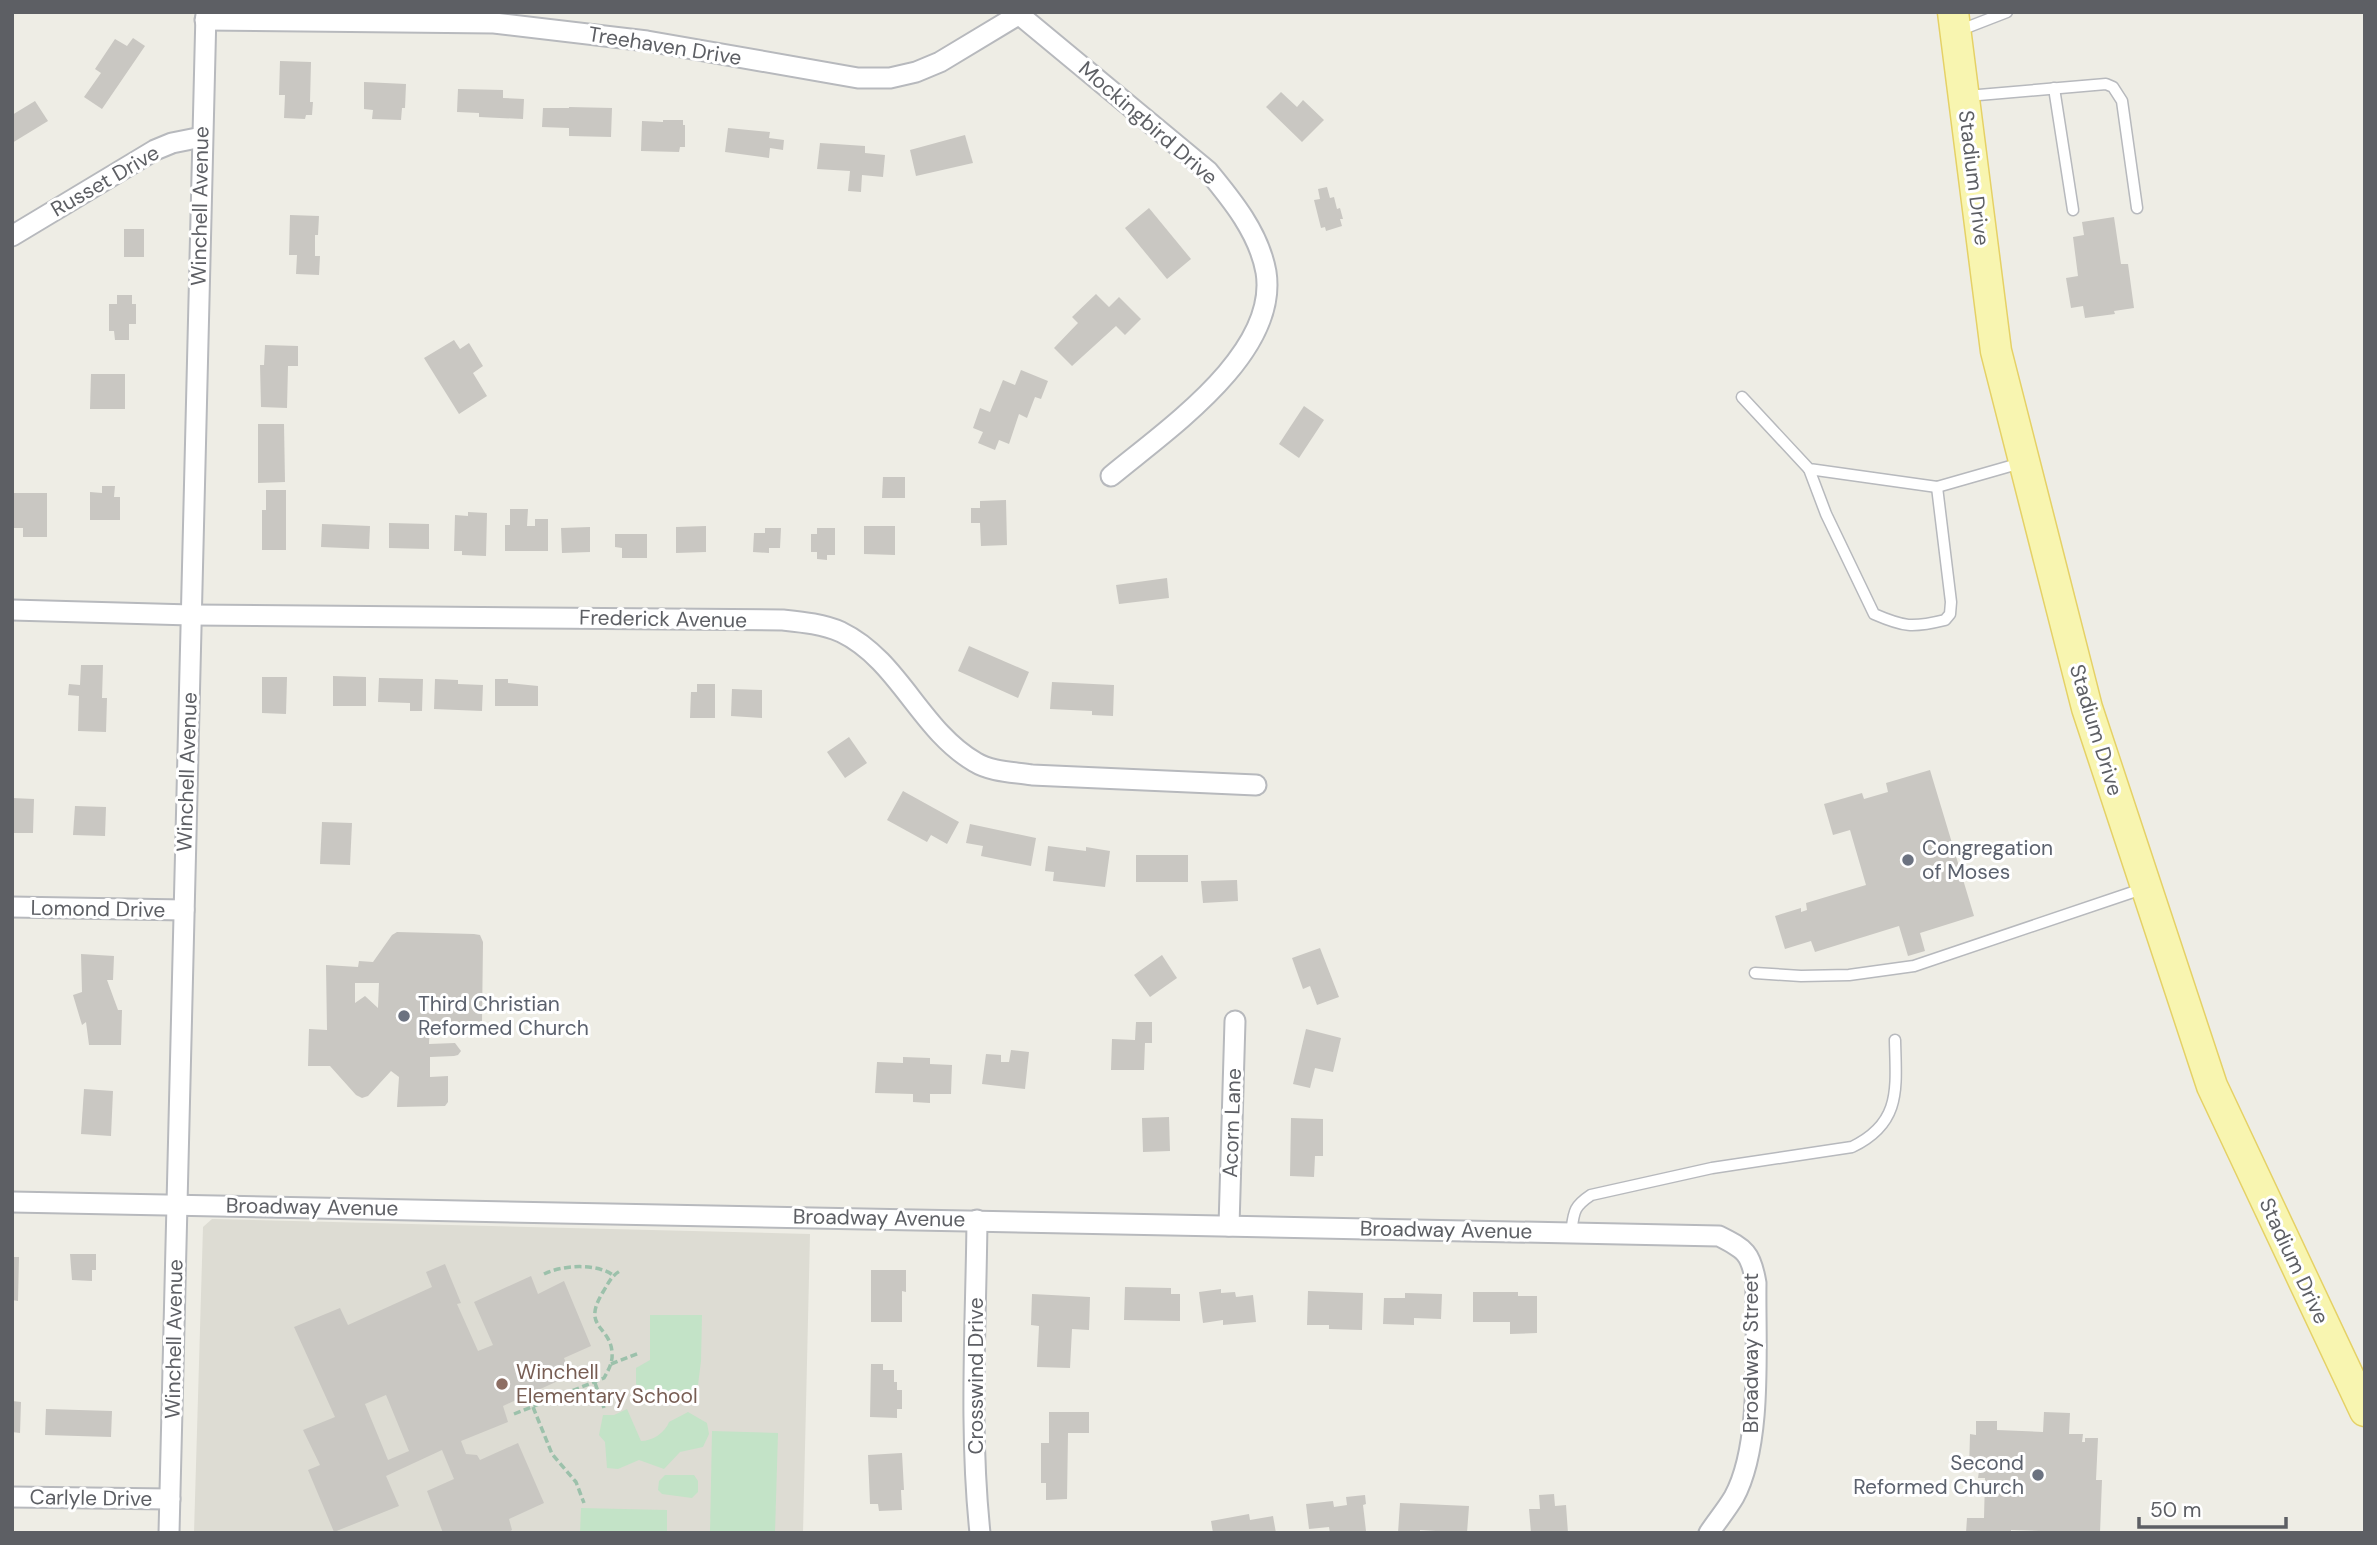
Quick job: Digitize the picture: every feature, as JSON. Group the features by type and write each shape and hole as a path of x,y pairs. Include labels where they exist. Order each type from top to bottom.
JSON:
{"main road":[{"name":"Stadium Drive","path":"1954,22 1996,351 2087,708 2212,1086 2365,1411"}],"street":[{"name":"Treehaven Drive","path":"206,16 494,23 647,41 858,78 890,78 916,72 940,62 1022,14"},
{"name":"Mockingbird Drive","path":"1022,14 1208,170 1243,218 1256,242 1266,272 1265,302 1260,322 1242,353 1204,397 1111,477"},
{"name":"Winchell Avenue","path":"169,1533 206,16"},
{"name":"Russet Drive","path":"12,236 155,150 172,143 202,137"},
{"name":"Frederick Avenue","path":"12,610 191,615 783,620 813,624 839,631 859,643 884,666 941,735 976,763 1032,775 1256,785"},
{"name":"Lomond Drive","path":"12,907 184,910"},
{"name":"Acorn Lane","path":"1229,1226 1235,1021"},
{"name":"Broadway Avenue","path":"12,1202 1719,1236 1743,1248"},
{"name":"Crosswind Drive","path":"978,1220 974,1420 975,1488 980,1533"},
{"name":"Broadway Street","path":"1709,1533 1734,1496 1746,1465 1754,1423 1756,1283 1750,1259 1743,1248"},
{"name":"Carlyle Drive","path":"12,1497 170,1499"}],"lane":[{"path":"1954,22 2007,12"},
{"path":"1963,96 2106,84 2113,87 2122,101 2137,208"},
{"path":"2054,88 2073,211"},
{"path":"1742,397 1809,469 1826,514 1874,614 1899,625 1919,626 1945,620 1950,614 1951,602 1937,488"},
{"path":"1809,469 1937,488 2024,461"},
{"path":"1755,973 1849,975 1914,966 2146,888"},
{"path":"1571,1233 1574,1211 1578,1204 1591,1195 1712,1168 1852,1147 1867,1140 1887,1118 1893,1101 1896,1082 1895,1040"}],"path":[{"path":"544,1273 556,1268 597,1269 606,1270 613,1275"},
{"path":"514,1413 604,1378 611,1364 612,1350 609,1340 596,1322 594,1312 596,1303 613,1275 620,1271"},
{"path":"611,1364 639,1353"},
{"path":"595,1383 604,1408"},
{"path":"533,1406 552,1454 576,1482 584,1503"}],"shaded area":[{"name":"Winchell Elementary School","path":"212,1219 810,1234 803,1533 194,1533 203,1227"}],"green space":[{"path":"650,1315 702,1315 698,1385 687,1398 647,1397 636,1384 636,1368 650,1360"},
{"path":"627,1409 641,1441 658,1436 669,1422 688,1412 707,1423 709,1434 703,1447 680,1452 664,1469 639,1460 618,1469 607,1468 605,1442 599,1435 603,1415 614,1415"},
{"path":"712,1431 778,1433 775,1533 710,1533"},
{"path":"665,1475 694,1475 698,1481 698,1492 692,1498 662,1494 658,1490 659,1481"},
{"path":"581,1508 667,1510 667,1533 580,1533"}],"building":[{"path":"133,38 145,46 102,109 84,97 101,73 95,69 115,39 127,46"},
{"path":"280,61 311,62 312,115 306,115 305,119 284,118 285,95 279,95"},
{"path":"364,82 406,84 405,108 402,108 401,120 372,119 373,110 364,109"},
{"path":"458,89 503,90 503,98 524,99 523,119 479,117 479,113 457,112"},
{"path":"1281,92 1297,107 1303,100 1324,120 1302,142 1266,107"},
{"path":"35,101 48,121 12,143 12,115"},
{"path":"543,108 612,108 611,137 569,136 569,128 542,127"},
{"path":"683,120 685,147 680,147 679,152 641,151 642,121"},
{"path":"728,128 770,132 769,138 784,140 783,150 770,148 769,158 725,152"},
{"path":"965,135 973,163 916,176 910,150"},
{"path":"820,143 865,146 865,153 885,155 883,177 862,175 861,192 848,191 850,171 817,169"},
{"path":"1327,187 1330,198 1334,197 1337,209 1340,208 1343,219 1340,219 1342,226 1326,231 1325,227 1321,228 1314,200 1320,199 1318,189"},
{"path":"1149,208 1191,259 1167,279 1125,228"},
{"path":"290,215 319,216 315,256 320,256 319,275 296,274 297,255 289,255"},
{"path":"2114,217 2121,264 2128,264 2134,308 2085,318 2083,306 2071,308 2066,278 2078,276 2073,237 2084,235 2082,222"},
{"path":"124,229 144,229 144,257 124,257"},
{"path":"1096,294 1109,307 1119,297 1141,319 1125,335 1116,326 1072,366 1054,348 1078,323 1072,317"},
{"path":"117,295 132,295 132,304 136,304 136,324 129,324 129,340 115,340 114,331 109,331 109,304 117,304"},
{"path":"454,340 460,349 469,343 483,366 473,373 487,396 459,414 424,358"},
{"path":"265,345 298,346 298,366 288,366 287,408 261,407 260,365 264,365"},
{"path":"1021,370 1048,381 1041,399 1035,397 1027,418 1019,414 1009,444 999,440 995,450 978,443 983,432 973,428 980,408 990,412 1003,380 1015,385"},
{"path":"91,374 125,374 125,409 90,409"},
{"path":"1304,406 1324,420 1299,458 1279,444"},
{"path":"258,424 284,424 285,482 258,483"},
{"path":"883,477 905,477 905,498 882,498"},
{"path":"102,486 115,486 114,497 120,497 120,520 90,520 90,492 102,493"},
{"path":"266,490 286,490 286,550 262,550 262,510 266,510"},
{"path":"14,493 47,493 47,537 23,537 23,528 12,528"},
{"path":"1006,500 1007,545 981,546 980,523 971,523 971,508 980,508 980,501"},
{"path":"510,509 528,509 527,526 535,526 535,519 548,519 548,551 505,551 505,525 510,525"},
{"path":"468,512 487,513 486,556 462,555 462,551 454,551 455,515 468,516"},
{"path":"389,523 429,524 429,549 389,548"},
{"path":"322,524 370,526 369,549 321,547"},
{"path":"706,526 706,552 676,553 676,527"},
{"path":"864,526 895,526 895,555 864,554"},
{"path":"590,527 590,552 562,553 561,528"},
{"path":"765,528 781,528 780,548 769,548 769,553 753,552 754,533 765,533"},
{"path":"817,528 835,528 835,555 827,555 827,560 817,559 817,552 811,552 811,534 817,534"},
{"path":"615,534 647,534 647,558 622,558 622,548 615,547"},
{"path":"1167,578 1169,598 1119,604 1116,585"},
{"path":"969,646 1029,672 1018,698 958,671"},
{"path":"81,665 103,665 102,698 107,698 106,732 78,731 79,696 68,695 69,684 80,685"},
{"path":"333,676 366,677 366,706 333,706"},
{"path":"262,677 287,677 286,714 262,713"},
{"path":"379,678 423,679 422,711 410,711 410,703 378,702"},
{"path":"435,679 458,680 458,684 483,685 482,711 434,709"},
{"path":"495,679 538,686 538,706 495,706"},
{"path":"1052,682 1114,685 1113,716 1092,715 1092,711 1050,709"},
{"path":"697,684 715,684 715,718 690,718 691,692 697,692"},
{"path":"732,689 762,690 762,718 731,716"},
{"path":"849,737 867,763 845,778 827,752"},
{"name":"Congregation of Moses","path":"1930,770 1974,916 1920,933 1925,951 1908,956 1899,926 1815,952 1811,941 1785,949 1775,916 1801,908 1801,912 1807,910 1806,903 1866,885 1850,830 1833,835 1824,804 1862,793 1864,799 1888,792 1886,783"},
{"path":"903,791 959,822 947,844 931,835 927,842 887,820"},
{"path":"12,798 34,799 33,833 13,833"},
{"path":"75,806 106,807 105,836 73,835"},
{"path":"322,822 352,823 350,865 320,864"},
{"path":"970,824 1036,838 1031,866 981,856 983,846 966,843"},
{"path":"1048,846 1110,851 1105,887 1053,881 1054,872 1045,871"},
{"path":"1136,855 1188,855 1188,882 1136,882"},
{"path":"1237,880 1238,901 1203,903 1201,881"},
{"name":"Third Christian Reformed Church","path":"397,932 474,934 480,935 483,942 482,1023 430,1023 429,1044 455,1043 461,1051 454,1056 430,1057 430,1077 448,1076 448,1102 445,1106 397,1107 399,1077 391,1071 368,1096 362,1098 356,1095 330,1066 308,1066 309,1029 327,1030 326,965 358,967 359,961 373,962","holes":["355,983 379,983 378,1008 365,996 355,1003"]},
{"path":"1320,948 1339,997 1317,1005 1310,986 1303,989 1292,958"},
{"path":"81,954 114,956 113,980 107,980 118,1010 122,1010 121,1045 89,1045 86,1022 82,1025 73,995 82,992"},
{"path":"1162,955 1177,978 1150,997 1134,975"},
{"path":"1136,1022 1152,1022 1152,1043 1145,1043 1144,1070 1111,1070 1112,1039 1135,1040"},
{"path":"1306,1029 1341,1038 1333,1072 1315,1068 1310,1088 1293,1084"},
{"path":"1011,1050 1029,1052 1025,1089 982,1084 986,1054 1001,1055 1001,1062 1009,1062"},
{"path":"903,1057 930,1058 930,1064 952,1065 951,1094 930,1094 930,1103 913,1102 913,1094 875,1093 877,1062 903,1063"},
{"path":"84,1089 113,1091 111,1136 81,1134"},
{"path":"1169,1117 1170,1151 1143,1152 1142,1118"},
{"path":"1291,1118 1323,1119 1323,1156 1315,1156 1314,1177 1290,1176"},
{"path":"70,1254 96,1254 96,1270 92,1270 92,1281 72,1280"},
{"path":"12,1257 19,1257 18,1301 12,1300"},
{"path":"445,1264 461,1303 457,1304 478,1351 493,1345 474,1302 531,1276 538,1294 564,1281 591,1346 564,1358 571,1375 503,1406 508,1422 461,1441 466,1454 477,1455 480,1460 518,1443 544,1503 509,1519 512,1530 507,1533 443,1533 427,1491 454,1479 442,1450 386,1476 399,1506 334,1532 308,1470 320,1465 303,1430 335,1417 294,1327 340,1308 348,1325 432,1287 426,1272","holes":["386,1395 409,1451 388,1460 365,1404"]},
{"path":"871,1270 906,1270 906,1292 902,1291 902,1322 871,1322"},
{"path":"1125,1287 1171,1288 1171,1294 1180,1294 1180,1321 1124,1320"},
{"path":"1221,1289 1221,1293 1235,1292 1236,1297 1253,1295 1256,1322 1223,1325 1223,1320 1203,1323 1199,1292"},
{"path":"1308,1291 1363,1293 1362,1330 1307,1325"},
{"path":"1473,1292 1518,1292 1518,1296 1537,1296 1537,1333 1510,1334 1510,1322 1473,1322"},
{"path":"1405,1293 1442,1294 1441,1319 1414,1318 1414,1325 1383,1324 1384,1298 1405,1298"},
{"path":"1032,1294 1090,1297 1089,1330 1072,1329 1070,1368 1037,1367 1039,1326 1031,1325"},
{"path":"871,1364 883,1364 883,1370 894,1370 897,1390 902,1390 902,1409 897,1409 897,1418 870,1417"},
{"path":"12,1401 21,1402 20,1433 12,1432"},
{"path":"46,1409 112,1411 111,1437 45,1435"},
{"path":"1049,1412 1089,1412 1089,1433 1068,1433 1067,1499 1046,1500 1046,1483 1041,1483 1041,1443 1049,1443"},
{"name":"Second Reformed Church","path":"2044,1412 2070,1413 2069,1434 2083,1434 2082,1442 2085,1442 2085,1438 2098,1438 2096,1480 2102,1480 2100,1533 2011,1530 2011,1533 1966,1533 1967,1518 1984,1518 1985,1478 1978,1478 1979,1471 1969,1471 1970,1434 1976,1435 1976,1421 1997,1421 1997,1430 2043,1432"},
{"path":"902,1453 902,1510 879,1511 878,1504 870,1504 868,1455"},
{"path":"1554,1494 1555,1506 1566,1505 1568,1533 1531,1533 1529,1509 1540,1509 1539,1495"},
{"path":"1365,1495 1366,1504 1363,1505 1366,1531 1330,1533 1329,1527 1309,1529 1306,1504 1333,1501 1334,1507 1347,1505 1346,1497"},
{"path":"1400,1503 1469,1506 1467,1533 1420,1530 1420,1533 1398,1533"},
{"path":"1249,1514 1250,1520 1273,1516 1276,1533 1213,1533 1211,1521"}],"place":[{"name":"Congregation of Moses","path":"1908,860"},
{"name":"Third Christian Reformed Church","path":"404,1016"},
{"name":"Winchell Elementary School","path":"502,1384"},
{"name":"Second Reformed Church","path":"2038,1475"}]}
